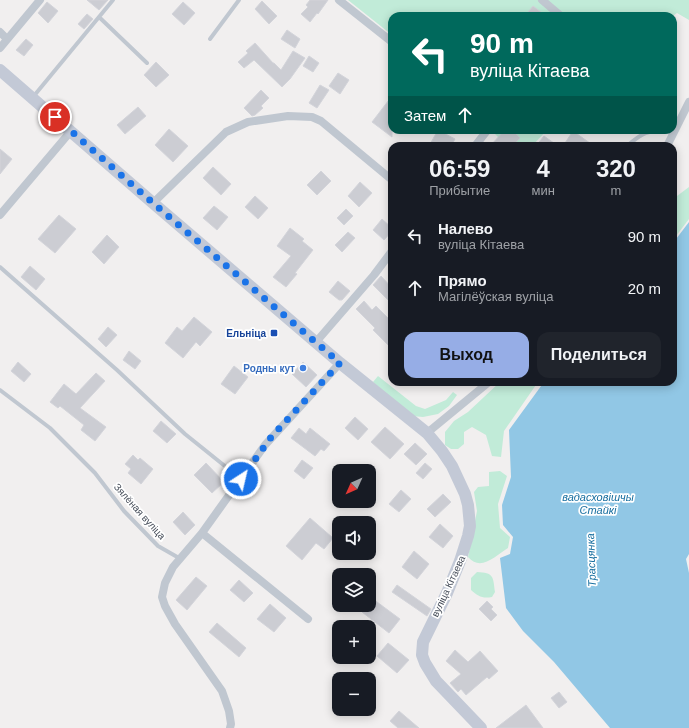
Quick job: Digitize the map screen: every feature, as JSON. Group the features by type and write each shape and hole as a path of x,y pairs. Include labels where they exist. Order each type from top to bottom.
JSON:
{"main road":[{"name":"вуліца Кітаева","path":"0,70 340,363 427,433 442,451 457,477 468,505 470,526 460,561 447,593 423,642 422,655 436,681 481,728"}],"street":[{"path":"0,48 40,0"},
{"path":"339,0 388,39"},
{"path":"542,0 556,12"},
{"path":"0,32 7,39"},
{"path":"677,121 689,102"},
{"path":"153,203 226,132 248,122 288,116 312,117 321,121 388,177"},
{"path":"0,215 71,131"},
{"path":"478,142 484,134"},
{"path":"316,342 374,275 388,256"},
{"path":"230,728 231,724 229,711 222,691 175,624 165,606 162,597 167,576 180,558 202,533 272,436 340,363"},
{"path":"427,433 485,386"},
{"path":"202,533 308,619"}],"lane":[{"path":"33,98 113,0"},
{"path":"210,39 239,0"},
{"path":"99,17 147,63"},
{"path":"631,142 642,134"},
{"path":"0,267 117,370 185,434 241,479"},
{"name":"Зялёная вуліца","path":"0,390 50,428 89,467 124,510 158,546 180,558"}],"green space":[{"path":"348,0 689,0 689,20 677,12 388,12 388,32"},
{"path":"495,134 543,134 536,142 503,142"},
{"path":"689,187 689,219 677,235 677,196"},
{"path":"378,376 388,384 388,386 391,386 416,406 425,409 446,400 453,392 457,395 449,406 438,414 423,417 412,416 373,382"},
{"path":"496,386 535,386 504,431 501,457 492,456 486,435 472,427 464,432 464,444 458,449 451,449 445,445 445,432 454,421 468,412"},
{"path":"500,471 507,476 498,504 500,528 510,537 508,548 488,561 478,563 468,557 477,511 474,492 478,487 489,486 489,472"},
{"path":"477,572 487,573 492,576 495,592 492,597 485,598 471,590 471,578"}],"water":[{"name":"вадасховішчы Стайкі","path":"689,222 689,554 686,559 689,573 689,728 610,728 554,662 523,631 506,608 500,558 510,554 513,537 503,525 502,505 511,477 509,430 541,386 677,386 677,238"}],"building":[{"path":"87,0 108,0 99,10"},
{"path":"310,0 328,0 310,22 301,14 308,7 306,5"},
{"path":"262,1 277,16 269,24 255,9"},
{"path":"47,2 58,11 48,23 38,13"},
{"path":"183,2 195,13 184,25 172,14"},
{"path":"533,6 541,12 528,12"},
{"path":"87,14 93,19 84,29 78,24"},
{"path":"287,30 300,39 295,48 281,39"},
{"path":"26,39 33,45 24,56 16,50"},
{"path":"255,43 281,70 293,51 305,58 290,79 282,87 254,60 244,68 238,62 248,53 246,51"},
{"path":"309,56 319,63 313,72 303,66"},
{"path":"156,62 169,75 156,87 144,75"},
{"path":"338,73 349,80 340,94 329,86"},
{"path":"320,85 329,90 317,108 309,103"},
{"path":"261,90 269,98 261,106 263,108 252,116 244,108"},
{"path":"388,101 388,134 372,122"},
{"path":"138,107 146,116 125,134 117,125"},
{"path":"169,129 188,146 173,162 155,145"},
{"path":"436,134 446,134 455,139 453,142 431,142"},
{"path":"501,134 516,134 520,138 516,142 494,142"},
{"path":"571,134 577,134 588,142 566,142"},
{"path":"544,136 552,142 539,142"},
{"path":"0,149 12,159 0,174"},
{"path":"213,167 231,184 221,195 203,178"},
{"path":"321,171 331,181 317,195 307,185"},
{"path":"360,182 372,193 359,207 348,196"},
{"path":"255,196 268,208 258,219 245,207"},
{"path":"214,206 228,217 217,230 203,218"},
{"path":"346,209 353,216 344,225 337,218"},
{"path":"59,215 76,229 55,253 38,239"},
{"path":"382,219 388,224 388,236 384,240 373,230"},
{"path":"290,228 304,239 302,241 313,250 295,273 297,274 286,287 273,277 291,256 277,246"},
{"path":"348,232 355,238 342,252 335,245"},
{"path":"107,235 119,247 104,264 92,252"},
{"path":"30,266 45,279 36,290 21,277"},
{"path":"381,276 388,284 388,300 373,285"},
{"path":"338,281 350,291 342,300 339,300 329,292"},
{"path":"364,301 372,310 376,306 388,318 388,345 373,330 375,328 356,309"},
{"path":"194,317 212,332 200,346 196,342 183,358 165,343 177,327 182,331"},
{"path":"108,327 117,335 106,347 98,339"},
{"path":"129,351 141,361 135,369 123,360"},
{"path":"18,362 31,374 24,382 11,371"},
{"path":"303,362 317,375 306,387 292,374"},
{"path":"234,366 248,377 235,394 221,384"},
{"path":"96,373 105,381 80,408 106,427 95,441 81,430 84,425 60,406 58,408 50,402 64,384 76,394"},
{"path":"355,417 368,429 358,440 345,428"},
{"path":"161,421 176,434 167,443 153,431"},
{"path":"385,427 404,444 390,459 371,442"},
{"path":"299,428 306,434 310,428 330,444 324,451 321,449 315,456 291,438"},
{"path":"415,443 427,454 416,465 404,454"},
{"path":"133,455 138,460 140,458 153,469 141,484 128,473 131,469 125,464"},
{"path":"302,460 313,468 304,479 294,471"},
{"path":"206,463 224,482 212,493 194,475"},
{"path":"425,463 432,469 423,479 416,473"},
{"path":"401,490 411,499 399,512 389,504"},
{"path":"443,494 451,502 435,517 427,509"},
{"path":"183,512 195,525 185,535 173,522"},
{"path":"310,518 332,537 324,549 316,543 302,560 286,546"},
{"path":"440,524 453,536 443,548 429,537"},
{"path":"414,551 429,564 417,579 402,567"},
{"path":"196,577 207,586 187,610 176,600"},
{"path":"239,580 253,593 244,602 230,590"},
{"path":"397,585 431,609 427,616 392,592"},
{"path":"376,601 400,619 389,633 376,623 376,620 372,620 362,612 376,612"},
{"path":"487,601 493,607 491,609 497,615 491,621 479,609"},
{"path":"270,604 286,618 274,632 257,619"},
{"path":"217,623 246,648 239,657 209,632"},
{"path":"388,643 409,660 397,673 377,656"},
{"path":"455,650 468,662 480,651 498,671 489,679 487,677 466,695 461,689 458,692 450,683 461,674 446,661"},
{"path":"559,692 567,702 559,708 551,698"},
{"path":"526,705 543,728 496,728"},
{"path":"399,711 419,728 398,728 390,721"}],"place":[{"name":"Ельніца","path":"274,333"},
{"name":"Родны кут","path":"303,368"}],"route":[{"path":"55,117 340,363 272,436 241,479"}],"water label":[{"name":"Трасцянка","path":"591,560"}]}
